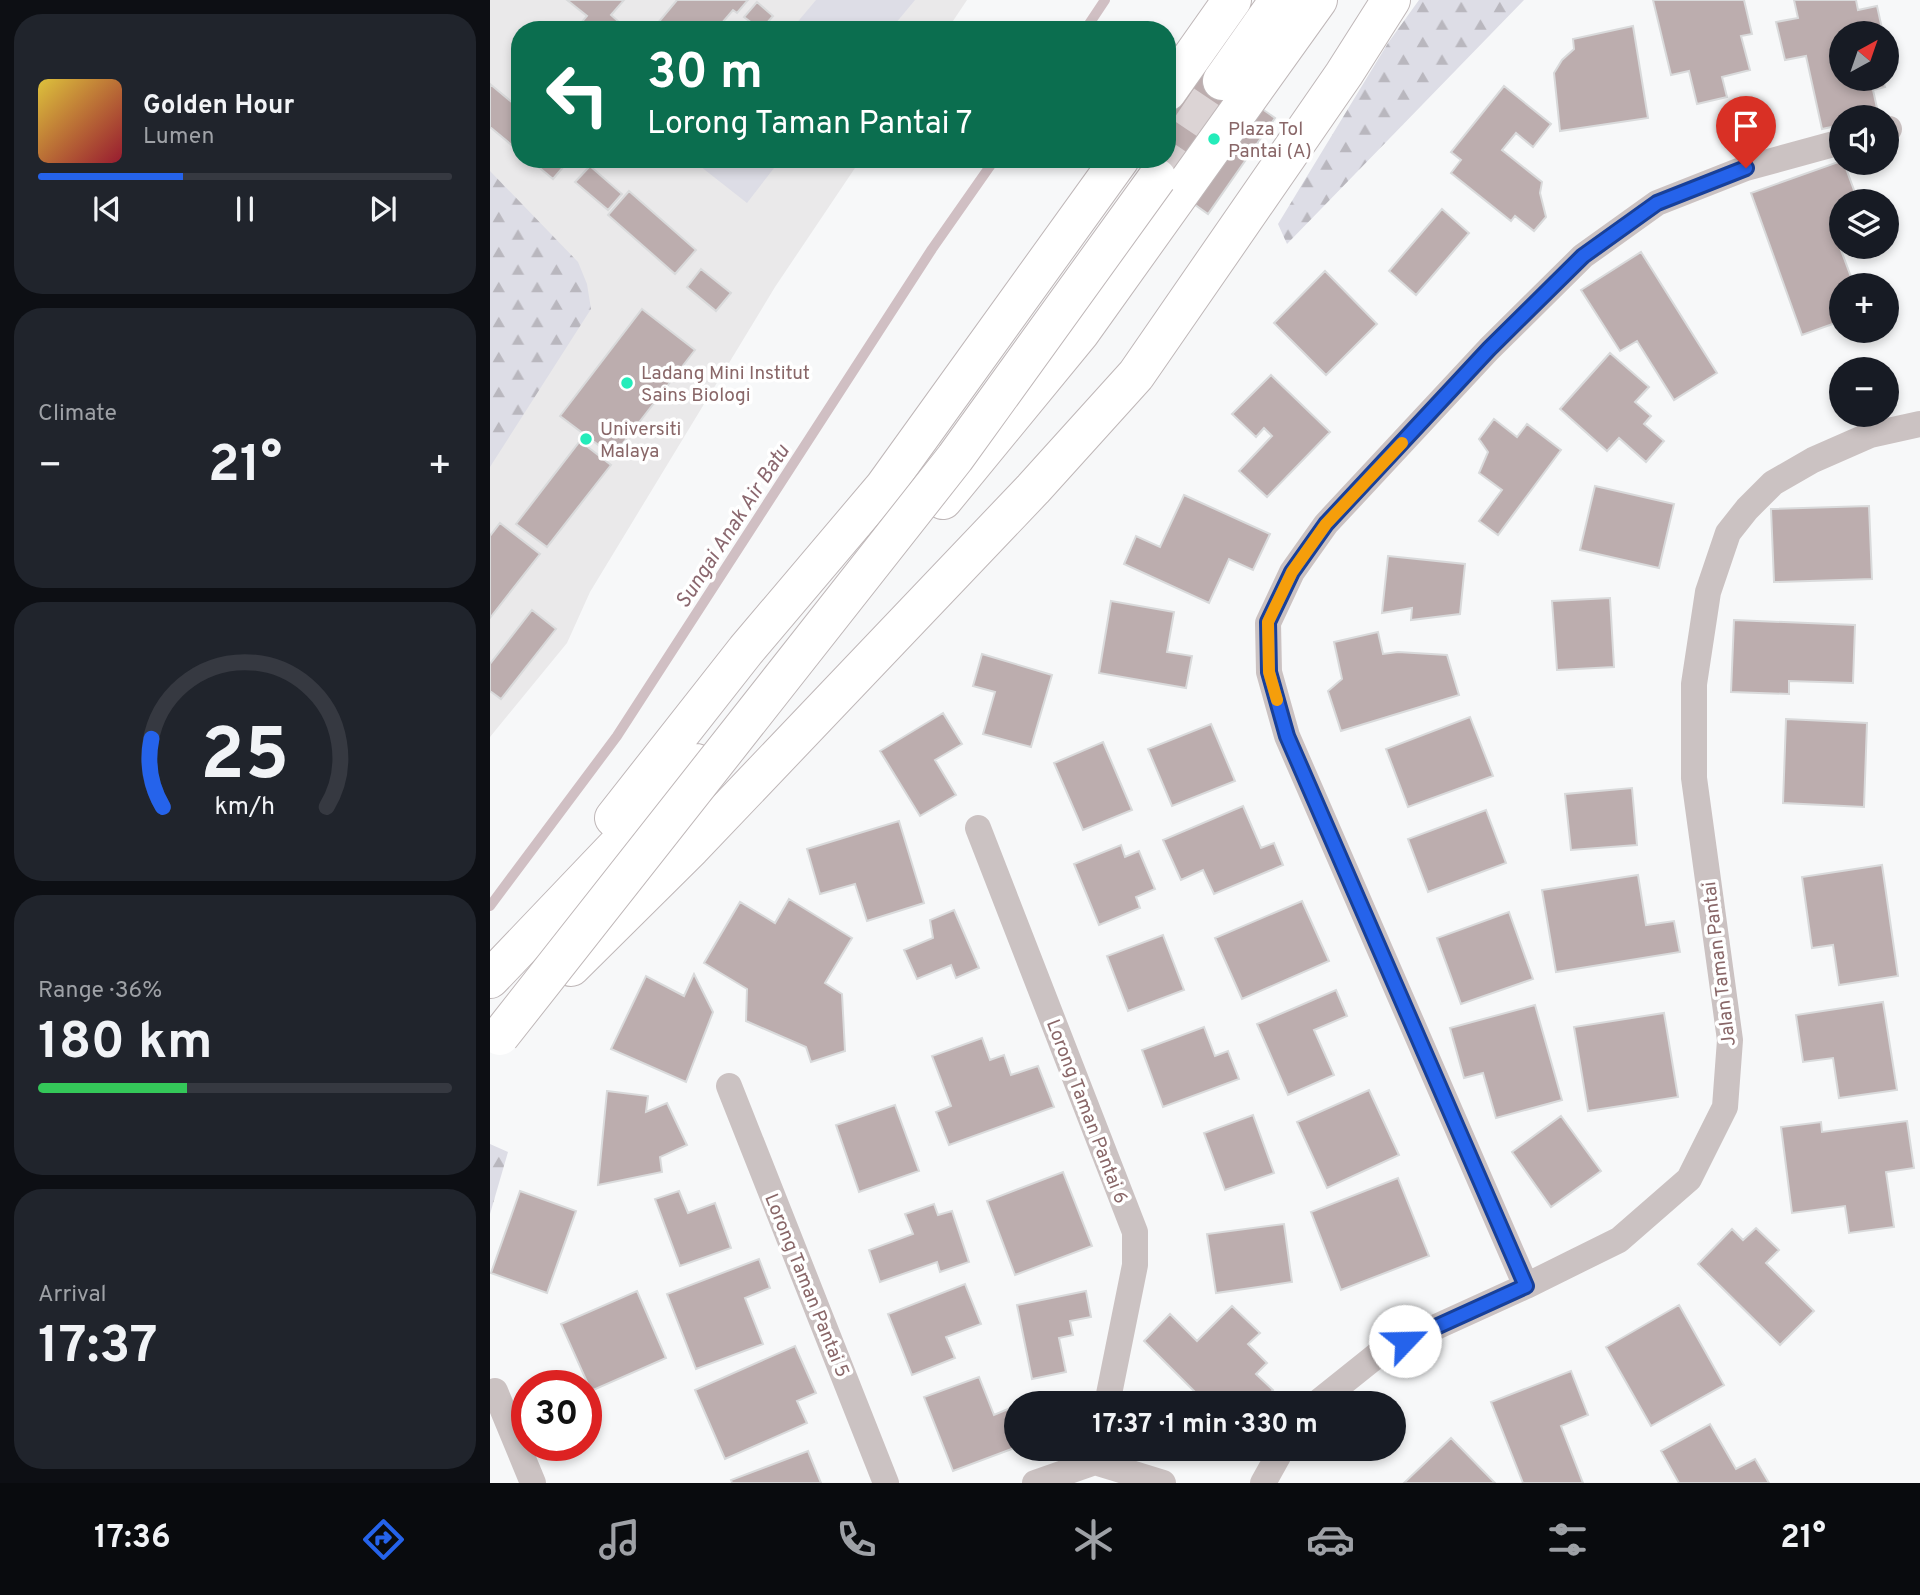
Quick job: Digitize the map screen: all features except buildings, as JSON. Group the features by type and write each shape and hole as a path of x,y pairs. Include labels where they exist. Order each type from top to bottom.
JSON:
{"highway":[{"path":"1176,79 1232,0"},
{"path":"1222,81 1279,0"},
{"path":"490,977 666,796 855,587 953,491 1080,333 1318,0"},
{"path":"495,1041 691,848 1033,489 1136,375 1345,74 1391,0"},
{"path":"490,977 746,650 884,487 1114,168"},
{"path":"495,1041 955,458 1157,178"}],"street":[{"path":"1526,1286 1287,736 1269,672 1268,622 1292,572 1326,524 1489,349 1583,256 1657,203 1746,168 1829,145"},
{"name":"Jalan Taman Pantai","path":"1332,1391 1381,1352 1619,1240 1689,1179 1725,1107 1730,1040 1694,778 1694,684 1708,593 1728,533 1773,483 1870,435 1920,424"},
{"name":"Lorong Taman Pantai 6","path":"978,828 1135,1232 1135,1265 1110,1391"},
{"name":"Lorong Taman Pantai 5","path":"729,1086 886,1483"},
{"path":"495,1391 533,1483"},
{"path":"1035,1483 1083,1461"},
{"path":"1110,1461 1163,1483"},
{"path":"1263,1483 1274,1461"}],"shaded area":[{"name":"Universiti Malaya","path":"490,0 967,0 953,21 511,21 511,168 855,168 775,287 590,592 567,643 490,737"}],"green space":[{"path":"816,0 915,0 898,21 798,21"},
{"path":"1419,0 1524,0 1287,244 1278,224 1388,43"},
{"path":"702,168 774,168 747,203"},
{"path":"490,171 578,262 587,284 591,309 490,467"},
{"path":"490,1144 508,1152 490,1214"}],"waterway":[{"name":"Sungai Anak Air Batu","path":"1091,21 1105,0"},
{"name":"Sungai Anak Air Batu","path":"490,906 617,736 932,249 989,168"}],"tunnel":[{"path":"1176,150 1222,81"},
{"path":"1157,178 1164,168"}],"slow traffic":[{"path":"1277,700 1269,672 1268,622 1292,572 1326,524 1402,443"}],"place":[{"name":"Plaza Tol Pantai (A)","path":"1214,139"},
{"name":"Ladang Mini Institut Sains Biologi","path":"627,383"},
{"name":"Universiti Malaya","path":"586,439"}],"route":[{"path":"1405,1341 1526,1286 1287,736 1269,672 1268,622 1292,572 1326,524 1489,349 1583,256 1657,203 1746,168"}]}
